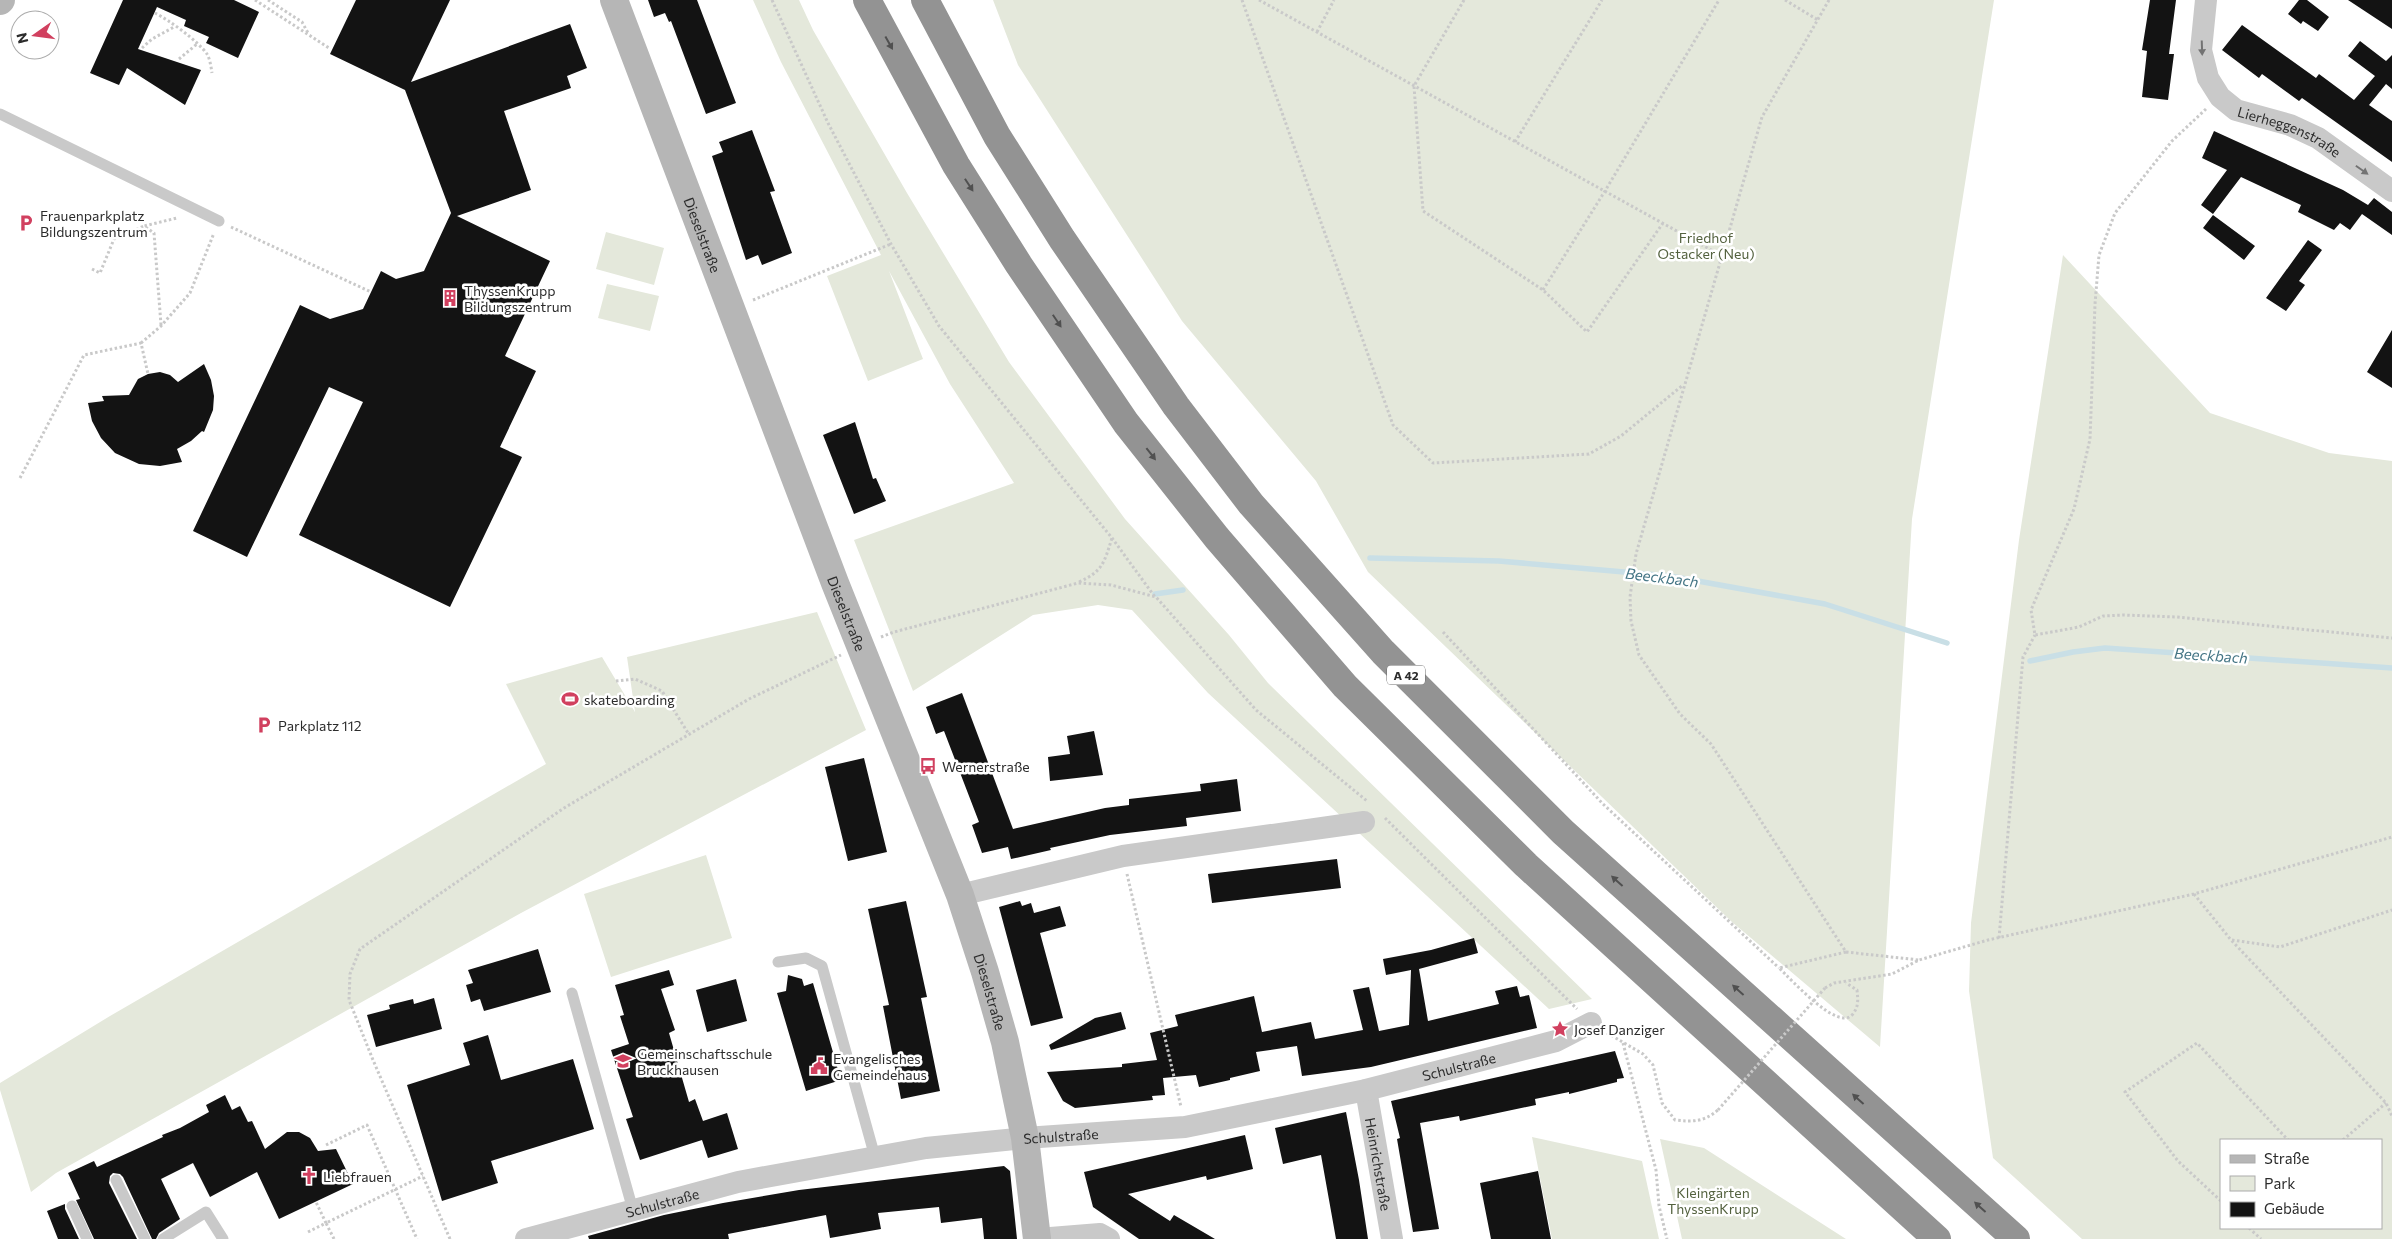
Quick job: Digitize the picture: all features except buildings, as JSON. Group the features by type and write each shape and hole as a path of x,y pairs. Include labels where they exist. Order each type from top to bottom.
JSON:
{"highway":[{"path":"867,0 956,165 1014,257 1126,423 1217,538 1345,686 1526,865 1937,1239"},
{"name":"A 42","path":"925,0 998,136 1062,239 1176,406 1251,504 1383,652 1562,832 2016,1239"}],"street":[{"name":"Dieselstraße","path":"614,0 860,647 960,895 986,972 1005,1042 1025,1138 1038,1239"},
{"name":"Lierheggenstraße","path":"2206,0 2201,50 2208,78 2220,97 2236,110 2290,125 2318,138 2392,191"},
{"path":"960,895 1123,856 1373,814"},
{"name":"Schulstraße","path":"526,1239 738,1182 926,1148 1025,1138 1185,1127 1366,1090 1556,1041 1591,1023"},
{"name":"Heinrichstraße","path":"1366,1090 1392,1239"},
{"path":"1038,1239 1100,1234 1109,1239"}],"lane":[{"path":"0,114 219,221"},
{"path":"778,962 806,958 822,966 875,1157"},
{"path":"572,993 633,1210"},
{"path":"116,1180 145,1239"},
{"path":"72,1206 87,1239"},
{"path":"163,1239 206,1212 223,1239"}],"path":[{"path":"256,0 286,22 309,33"},
{"path":"268,0 302,22 316,41 329,48"},
{"path":"772,0 828,123 891,244 939,326 1112,538 1156,597 1256,710 1373,814 1591,1023 1643,1054 1653,1065 1662,1102 1675,1120 1695,1122 1707,1119 1718,1110 1825,988 1834,983 1845,983 1892,974 1919,960 1999,938 2194,894 2392,837"},
{"path":"1242,0 1393,425 1434,463 1520,460 1589,454 1621,436 1685,384"},
{"path":"1259,0 1722,256"},
{"path":"1317,32 1334,0"},
{"path":"1464,0 1414,86 1423,211 1544,290 1587,332 1663,223"},
{"path":"1515,142 1602,0"},
{"path":"1544,290 1718,0"},
{"path":"1785,0 1818,20"},
{"path":"1829,0 1762,117 1636,554 1632,584 1631,621 1639,655 1680,714 1711,744 1846,952"},
{"path":"155,12 197,44 208,56 212,73"},
{"path":"142,48 152,39 174,27"},
{"path":"179,59 197,44"},
{"path":"1999,938 2022,657 2035,635 2031,610 2074,509 2090,439 2095,304 2099,255 2115,213 2143,175 2172,141 2220,97"},
{"path":"92,269 100,273 114,239 144,226 200,212"},
{"path":"20,478 84,355 141,343 161,326 190,293 219,221 371,292"},
{"path":"144,226 154,233 161,326"},
{"path":"732,308 891,244"},
{"path":"141,343 148,374"},
{"path":"450,1239 349,1000 350,974 360,949 564,808 688,733 749,699 894,632 1078,583 1095,575 1105,560 1112,538"},
{"path":"1078,583 1111,585 1156,597"},
{"path":"2035,635 2080,627 2103,616 2124,616 2177,617 2392,638"},
{"path":"1443,632 1603,804 1828,1014 1841,1019 1849,1018 1856,1011 1858,1001 1856,990 1845,983"},
{"path":"616,681 635,679 662,691 688,733"},
{"path":"1123,856 1185,1127"},
{"path":"2194,894 2232,940 2386,1103 2392,1116"},
{"path":"2232,940 2280,947 2392,910"},
{"path":"1779,968 1846,952 1919,960"},
{"path":"1622,1042 1656,1170 1659,1206 1667,1239"},
{"path":"2220,1200 2178,1160 2125,1092 2197,1043 2287,1139"},
{"path":"2344,1139 2386,1103"},
{"path":"326,1145 367,1125 417,1239"},
{"path":"308,1232 423,1176"},
{"path":"316,1202 334,1239"},
{"path":"2250,1229 2261,1239"}],"green space":[{"path":"753,0 799,0 813,30 907,193 1009,362 1125,519 1229,635 1268,683 1592,999 1549,1009 1208,693 1132,610 1098,605 1033,615 913,691 854,540 1014,483 950,384 889,271 923,359 868,381 827,276 881,255 781,62"},
{"name":"Friedhof Ostacker (Neu)","path":"993,0 1994,0 1912,519 1880,1047 1732,922 1368,572 1316,481 1182,321 1018,65"},
{"path":"606,232 664,248 654,285 596,269"},
{"path":"2063,255 2210,413 2329,453 2392,461 2392,1239 2082,1239 1993,1158 1969,991 1971,923 2019,540"},
{"path":"607,284 659,296 650,331 598,318"},
{"path":"817,612 866,730 521,913 56,1173 31,1192 0,1090 0,1083 110,1016 546,764 506,684 602,657 635,712 627,657"},
{"path":"706,855 732,938 611,977 584,894"},
{"path":"1532,1137 1642,1161 1659,1239 1552,1239"},
{"name":"Kleingärten ThyssenKrupp","path":"1660,1139 1704,1148 1846,1239 1682,1239"}],"waterway":[{"name":"Beeckbach","path":"1370,558 1499,561 1670,576 1825,604 1947,643"},
{"name":"Beeckbach","path":"1155,594 1183,590"},
{"name":"Beeckbach","path":"2030,661 2073,652 2105,648 2392,668"}],"place":[{"name":"Frauenparkplatz Bildungszentrum","path":"26,223"},
{"name":"ThyssenKrupp Bildungszentrum","path":"450,298"},
{"name":"skateboarding","path":"570,699"},
{"name":"Parkplatz 112","path":"264,725"},
{"name":"Wernerstraße","path":"928,766"},
{"name":"Josef Danziger","path":"1560,1029"},
{"name":"Gemeinschaftsschule Bruckhausen","path":"623,1061"},
{"name":"Evangelisches Gemeindehaus","path":"819,1066"},
{"name":"Liebfrauen","path":"309,1176"}]}
